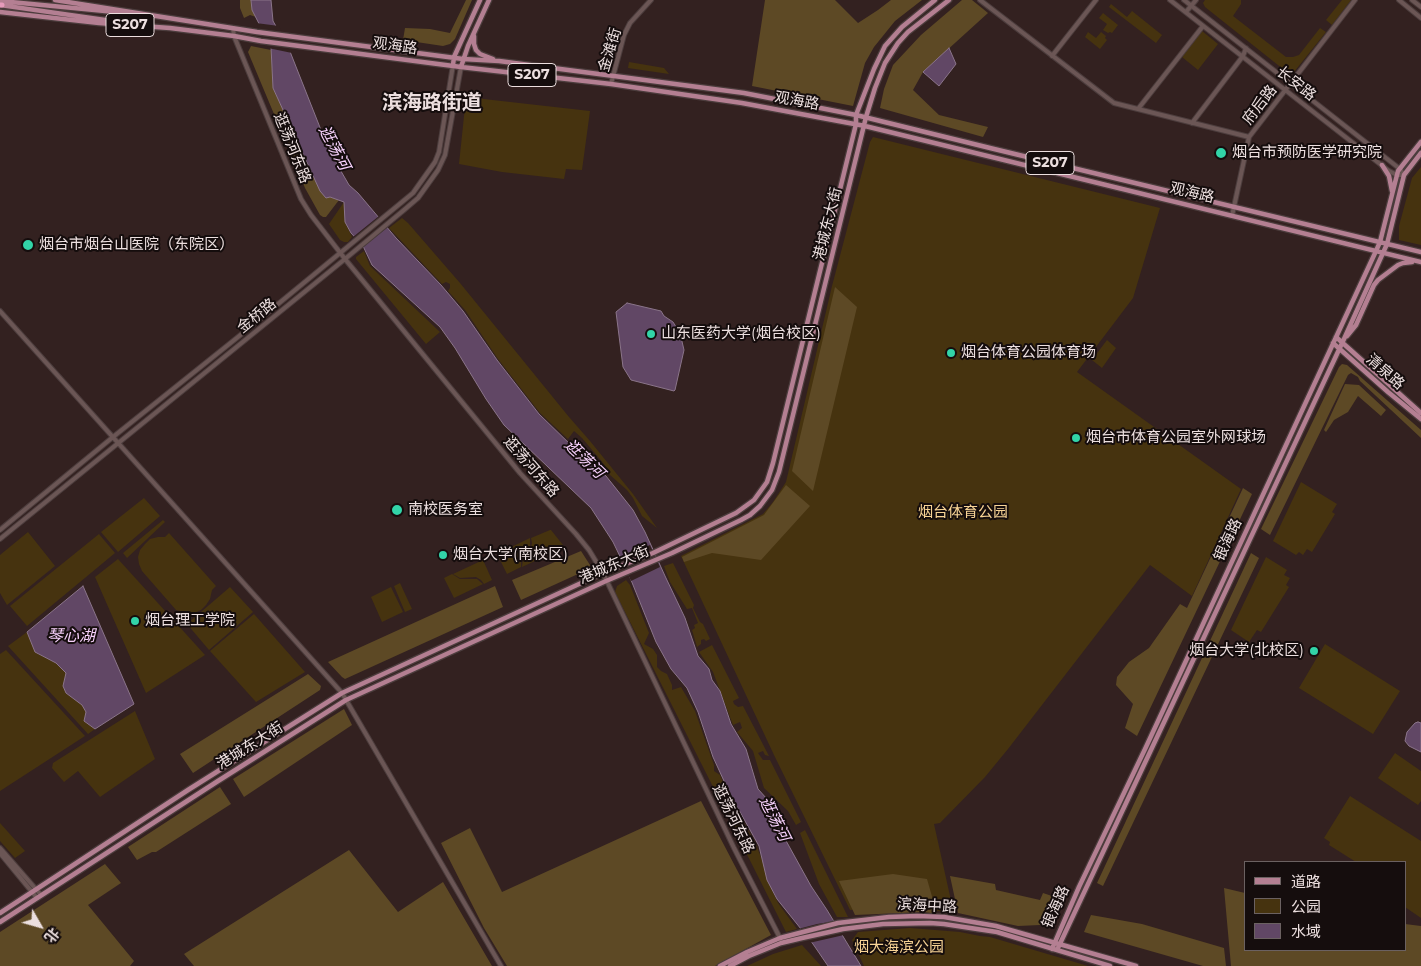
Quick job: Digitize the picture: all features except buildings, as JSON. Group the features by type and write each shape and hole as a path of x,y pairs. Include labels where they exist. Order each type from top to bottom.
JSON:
{"main road":[{"name":"观海路","path":"55,0 287,36 744,93 856,114 1421,252"},
{"path":"453,66 454,57 480,0"},
{"path":"461,67 489,0"},
{"name":"港城东大街","path":"0,913 196,785 342,693 652,553 736,513 754,500 766,482 773,463 856,124 856,114 885,46 902,27 935,0"},
{"name":"港城东大街","path":"0,922 218,780 346,700 606,581 657,560 750,515 767,497 776,482 866,117 875,88 891,52 908,32 949,0"},
{"name":"观海路","path":"0,4 160,17"},
{"name":"观海路","path":"0,4 157,28"},
{"name":"观海路","path":"0,12 234,36 453,66 611,84 742,103 865,126 1420,262"},
{"path":"475,30 474,44 476,50 480,54 499,61"},
{"name":"银海路","path":"1054,949 1079,887 1380,242 1397,175 1421,142"},
{"name":"银海路","path":"1057,942 1344,341 1387,244 1404,175 1421,153"},
{"path":"1382,165 1389,176 1392,193"},
{"path":"1344,341 1356,325 1378,280 1403,263 1420,262"},
{"name":"清泉路","path":"1336,337 1344,341 1421,413"},
{"name":"清泉路","path":"1333,343 1421,419"},
{"path":"517,613 521,620"},
{"name":"滨海中路","path":"730,966 798,933 838,923 889,916 944,917 996,926 1136,966"},
{"name":"滨海中路","path":"720,966 747,952 781,941 843,929 883,924 944,924 997,932 1110,966"}],"street":[{"name":"金滩街","path":"611,84 624,35 630,23 651,0"},
{"path":"980,0 1114,103 1249,137"},
{"path":"1052,56 1096,0"},
{"name":"长安路","path":"1170,0 1377,162 1397,175"},
{"path":"1184,0 1400,169 1404,175"},
{"path":"1186,12 1196,0"},
{"name":"府后路","path":"1232,216 1249,137 1355,0"},
{"path":"1399,0 1421,18"},
{"path":"1412,0 1421,7"},
{"path":"1138,109 1204,26"},
{"name":"逛荡河东路","path":"233,28 234,36 301,200 316,223 520,473 589,550 603,574 734,848 781,941"},
{"path":"1192,123 1243,56 1246,48"},
{"name":"金桥路","path":"0,530 358,240 412,193 435,162 439,152 453,66"},
{"name":"金桥路","path":"0,539 418,198 438,170 445,154 461,67"},
{"path":"1377,162 1382,155"},
{"path":"1397,175 1404,175"},
{"path":"0,311 342,693 501,966"},
{"path":"0,848 39,897"},
{"path":"0,853 34,890"}],"green space":[{"path":"1205,0 1241,0 1241,4 1233,16 1286,57 1299,55 1320,28 1326,32 1291,74 1205,7 1203,3"},
{"path":"1342,0 1351,0 1332,25 1326,20"},
{"path":"1111,4 1127,17 1132,11 1162,35 1156,43 1109,7"},
{"path":"1103,13 1118,25 1112,33 1103,30 1107,24 1099,18"},
{"path":"1202,31 1218,44 1198,70 1182,57"},
{"path":"1088,32 1096,38 1101,32 1106,36 1107,40 1100,49 1085,37"},
{"path":"629,62 664,68 669,74 628,68"},
{"path":"466,97 590,111 582,170 566,169 564,179 502,172 459,164"},
{"name":"烟台体育公园","path":"873,137 1160,208 1133,298 1077,372 1241,489 1192,596 1150,565 985,777 940,823 934,824 954,914 918,907 850,910 774,755 681,556 763,514 786,482 832,286 870,142"},
{"path":"1421,167 1421,245 1399,240 1399,226 1412,178"},
{"path":"344,202 345,222 352,237 348,242 340,240 329,224"},
{"path":"402,218 460,283 590,441 633,494 657,528 642,516 627,490 610,475 603,463 582,438 574,431 568,439 540,413 498,359 465,310 448,291 450,284 446,282 442,284 389,228"},
{"path":"364,251 370,266 440,332 426,344 356,259"},
{"path":"1107,340 1116,348 1102,368 1092,360"},
{"path":"1301,482 1337,504 1332,512 1335,514 1312,552 1307,549 1303,555 1299,552 1296,555 1273,541"},
{"path":"144,498 160,516 118,552 101,532"},
{"path":"163,520 165,522 127,558 123,553"},
{"path":"551,530 563,545 563,548 522,567 523,558 531,548 531,538"},
{"path":"28,532 55,566 7,605 0,593 0,555"},
{"path":"169,533 216,586 212,590 206,605 194,613 176,610 142,571 139,564 140,550 145,544 150,539 165,537"},
{"path":"99,534 115,553 27,626 10,606"},
{"path":"530,538 530,548 521,560 521,567 507,574 497,554"},
{"path":"1266,557 1287,570 1284,575 1290,578 1286,585 1289,587 1261,632 1257,630 1249,642 1231,630"},
{"path":"118,559 205,655 146,693 95,577"},
{"path":"483,560 492,580 484,584 476,577 460,578 453,574"},
{"path":"673,563 694,605 693,608 710,639 706,641 704,639 701,640 701,644 697,647 692,630 695,628 694,625 698,623 692,608 687,609 670,582 664,566"},
{"path":"452,574 460,579 477,579 483,584 454,598 444,578"},
{"path":"626,580 630,585 649,633 644,644 653,649 657,655 657,667 667,674 672,690 681,687 695,711 714,765 714,771 720,775 731,801 755,842 778,903 797,929 786,932 615,592 617,586"},
{"path":"400,583 412,609 405,612 394,586"},
{"path":"230,587 253,612 209,650 187,624"},
{"path":"391,587 403,612 382,622 371,597"},
{"path":"254,614 305,672 256,702 210,651"},
{"path":"27,632 35,652 56,663 67,673 64,680 66,693 82,705 86,712 84,721 95,729 88,734 8,646"},
{"path":"1325,644 1400,691 1373,734 1299,688"},
{"path":"712,645 739,698 733,701 734,704 738,707 743,706 769,756 765,755 763,751 758,753 763,760 770,760 801,822 796,825 788,811 764,788 753,751 737,732 742,728 740,722 733,725 713,672 699,652"},
{"path":"6,650 85,736 0,791 0,654"},
{"path":"135,711 155,759 100,797 78,771 64,782 52,768 53,763"},
{"path":"1395,753 1421,771 1421,801 1418,805 1378,778"},
{"path":"1350,796 1421,841 1421,918 1406,908 1406,861 1354,861 1329,845 1330,842 1324,838"},
{"path":"0,823 25,851 15,858 0,841"},
{"path":"805,830 848,917 837,917 819,884 800,833"},
{"name":"烟大海滨公园","path":"910,928 960,932 990,937 1088,966 864,966 852,940 858,932"},
{"name":"烟大海滨公园","path":"802,945 821,966 747,966 773,954"}],"shaded area":[{"path":"240,0 251,0 252,10 256,17 250,15 244,18 240,8"},
{"path":"466,0 472,0 455,39 450,44 443,46 403,40 405,28 430,29 450,33"},
{"path":"765,0 835,0 858,23 891,0 922,0 895,21 874,47 865,63 853,106 752,86"},
{"path":"962,0 972,0 988,13 923,72 913,90 939,115 988,127 983,137 880,108 884,89 893,65 921,35"},
{"path":"251,46 271,50 273,88 291,127 330,197 339,200 326,217 320,215 305,188 248,52"},
{"path":"835,287 857,307 813,491 792,471"},
{"path":"1342,364 1347,365 1421,430 1421,438 1358,377 1351,373 1348,375 1270,535 1261,529"},
{"path":"1345,384 1359,385 1386,410 1381,416 1358,396 1348,412 1334,420 1326,432 1324,430"},
{"path":"786,485 810,506 761,560 712,553 684,562 682,557 764,515"},
{"path":"1243,488 1252,494 1137,736 1125,728 1133,704 1116,685 1117,677 1129,662 1149,648 1180,604 1187,608"},
{"path":"581,551 590,565 589,569 521,600 512,580"},
{"path":"1251,553 1259,558 1103,886 1097,883"},
{"path":"495,586 503,607 345,679 328,662"},
{"path":"308,674 321,686 320,690 193,773 180,754"},
{"path":"344,709 352,725 244,797 233,779"},
{"path":"220,787 231,804 156,852 152,852 137,860 128,847"},
{"path":"701,801 771,935 715,966 507,966 484,928 441,843 470,828 502,892"},
{"path":"349,850 398,912 443,882 492,966 194,966 184,954"},
{"path":"105,864 121,883 88,905 134,961 130,966 0,966 0,932"},
{"path":"893,874 927,879 937,914 924,912 855,915 839,881"},
{"path":"950,876 995,884 996,890 1040,900 1043,893 1064,900 1054,919 1040,925 1018,926 958,913"},
{"path":"1224,888 1244,893 1244,951 1406,951 1406,924 1421,926 1421,966 1231,966"},
{"path":"1091,915 1142,924 1224,948 1226,966 1203,966 1084,932"}],"water":[{"name":"逛荡河","path":"251,0 271,0 273,21 289,49 321,130 349,185 463,311 497,360 539,414 606,476 633,510 685,618 698,656 709,669 712,680 720,691 731,724 746,749 758,789 776,809 779,828 811,886 861,966 828,966 777,899 767,880 759,846 730,794 713,757 698,712 687,688 671,669 656,642 629,575 613,542 591,508 504,425 440,327 372,265 363,246 351,233 345,222 344,202 330,197 326,198 320,191 273,88 271,47 252,10"},
{"path":"949,48 956,64 939,86 923,72"},
{"path":"627,303 661,311 664,316 673,322 680,333 684,350 674,391 631,380 623,367 616,312"},
{"name":"琴心湖","path":"83,586 134,704 95,729 84,721 86,712 82,705 66,693 63,686 66,673 56,663 35,652 27,632"},
{"path":"1418,722 1421,723 1421,752 1409,746 1405,741 1407,732"}],"pier":[{"path":"256,23 279,26 292,53 268,48"},
{"path":"379,216 388,227 362,248 353,237"},
{"path":"650,545 660,567 631,581 620,557"},
{"path":"836,921 844,935 809,943 798,929 817,924"}],"place":[{"name":"烟台市预防医学研究院","path":"1221,153"},
{"name":"烟台市烟台山医院（东院区）","path":"28,245"},
{"name":"山东医药大学(烟台校区)","path":"651,334"},
{"name":"烟台体育公园体育场","path":"951,353"},
{"name":"烟台市体育公园室外网球场","path":"1076,438"},
{"name":"南校医务室","path":"397,510"},
{"name":"烟台大学(南校区)","path":"443,555"},
{"name":"烟台理工学院","path":"135,621"},
{"name":"烟台大学(北校区)","path":"1314,651"}],"district":[{"name":"滨海路街道","path":"432,103"}]}
